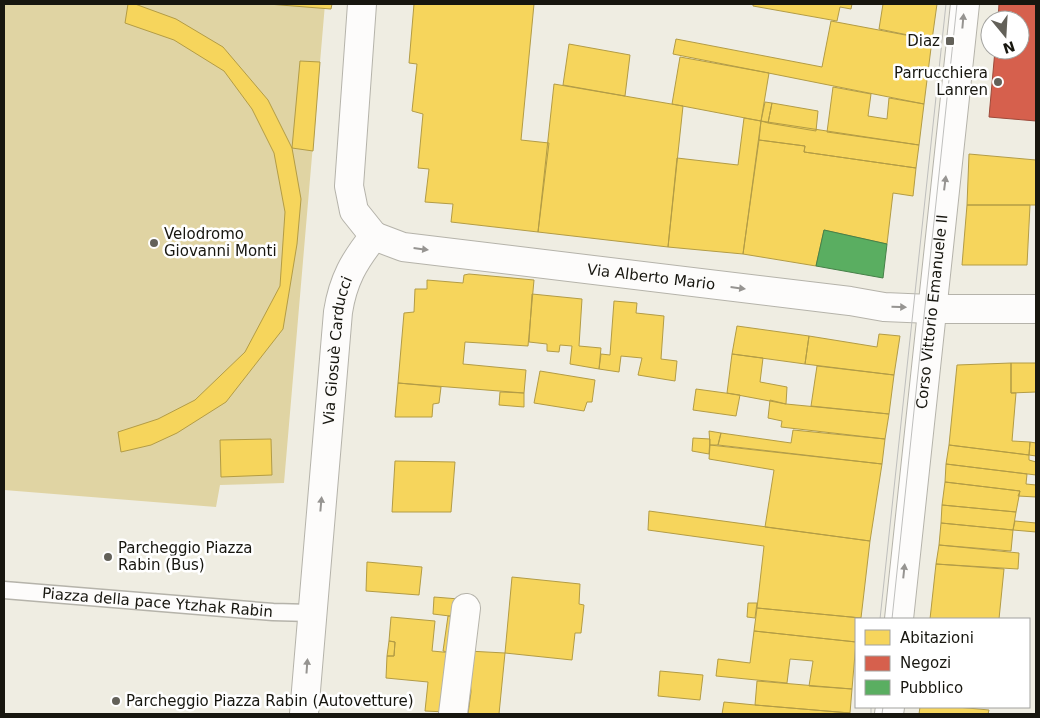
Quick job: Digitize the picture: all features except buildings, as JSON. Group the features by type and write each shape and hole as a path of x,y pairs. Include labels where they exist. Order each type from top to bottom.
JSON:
{"street":[{"path":"362,4 349,186 354,210 374,236"},
{"name":"Corso Vittorio Emanuele II","path":"899,618 965,4"},
{"name":"Via Alberto Mario","path":"374,236 403,247 850,301 884,307 931,309 1036,308"},
{"name":"Via Giosuè Carducci","path":"304,714 311,613 338,312 342,290 350,272 360,253 374,236"},
{"path":"453,714 466,608"}],"lane":[{"name":"Piazza della pace Ytzhak Rabin","path":"4,590 208,607 311,613"}],"shaded area":[{"name":"Velodromo Giovanni Monti","path":"4,4 325,4 284,483 220,485 216,507 4,490"}],"tram line":[{"path":"880,618 946,4"},
{"path":"892,618 957,4"},
{"path":"871,708 871,714"},
{"path":"882,714 883,708"}],"place":[{"name":"Diaz","path":"950,41"},
{"name":"Parrucchiera Lanren","path":"998,82"},
{"name":"Velodromo Giovanni Monti","path":"154,243"},
{"name":"Parcheggio Piazza Rabin (Bus)","path":"108,557"},
{"name":"Parcheggio Piazza Rabin (Autovetture)","path":"116,701"}]}
